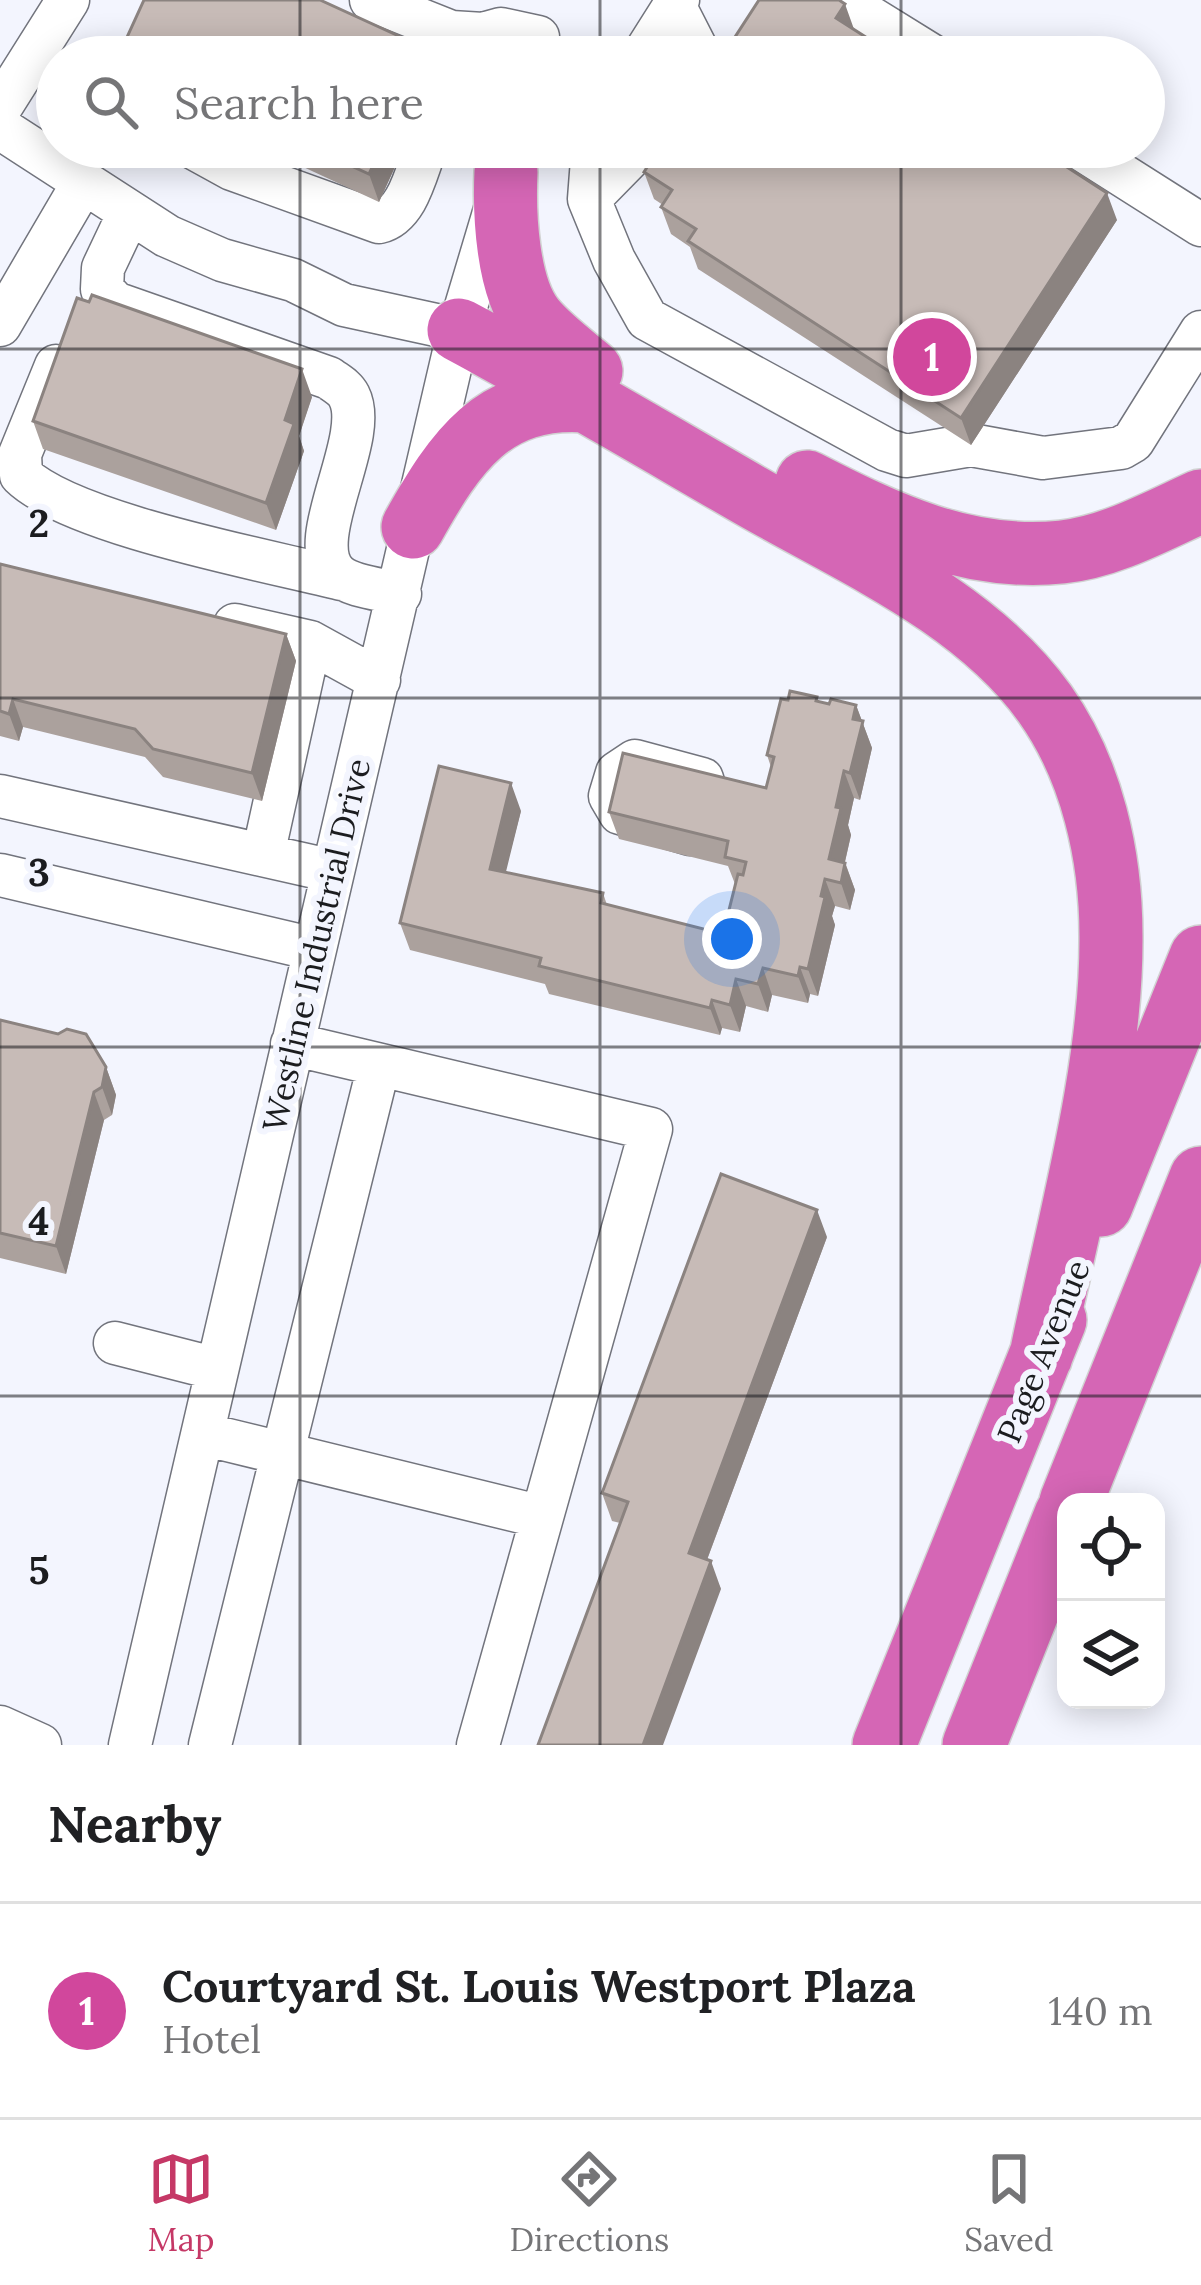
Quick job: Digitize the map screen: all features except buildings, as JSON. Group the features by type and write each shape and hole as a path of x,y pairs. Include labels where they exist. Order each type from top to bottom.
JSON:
{"highway":[{"path":"507,168 504,204 520,293 532,318 589,386 984,638 1044,703 1083,769 1102,844 1112,934 1106,1038 1041,1356"},
{"path":"462,319 589,386 940,542 1003,553 1065,552 1126,536 1201,501"},
{"path":"413,526 446,467 474,435 537,403 589,386"},
{"name":"Page Avenue","path":"884,1745 1201,956"},
{"path":"1075,1493 1201,1178"},
{"path":"1093,1493 1201,1279"},
{"path":"974,1745 1057,1537"},
{"path":"1010,1654 1057,1562"}],"street":[{"path":"45,36 68,0"},
{"path":"371,0 459,36"},
{"path":"842,0 900,36"},
{"path":"655,36 676,3"},
{"path":"676,3 691,36"},
{"path":"492,36 501,29 539,32"},
{"path":"0,108 36,51"},
{"path":"0,128 36,148"},
{"path":"0,326 64,168"},
{"path":"71,168 129,213 222,260 293,280 344,304 462,319"},
{"path":"230,168 379,222 402,207 418,168"},
{"name":"Westline Industrial Drive","path":"130,1745 462,319 505,168"},
{"path":"591,168 589,199 614,260 647,320 906,457 971,446 1043,458 1120,448 1133,441 1201,332"},
{"path":"589,199 619,168"},
{"path":"1111,168 1201,225"},
{"path":"129,213 20,454 21,475 38,491 113,520 400,594"},
{"path":"83,314 115,303 329,378 347,392 353,408 348,443 326,537 328,563 341,579"},
{"path":"199,616 310,642 380,680"},
{"path":"263,855 310,642"},
{"path":"0,796 333,871"},
{"path":"0,875 314,949"},
{"path":"292,1044 651,1130 478,1745"},
{"path":"210,1745 379,1065"},
{"path":"115,1343 217,1369"},
{"path":"202,1434 542,1517"}],"place":[{"name":"Courtyard St. Louis Westport Plaza","path":"932,357"}]}
